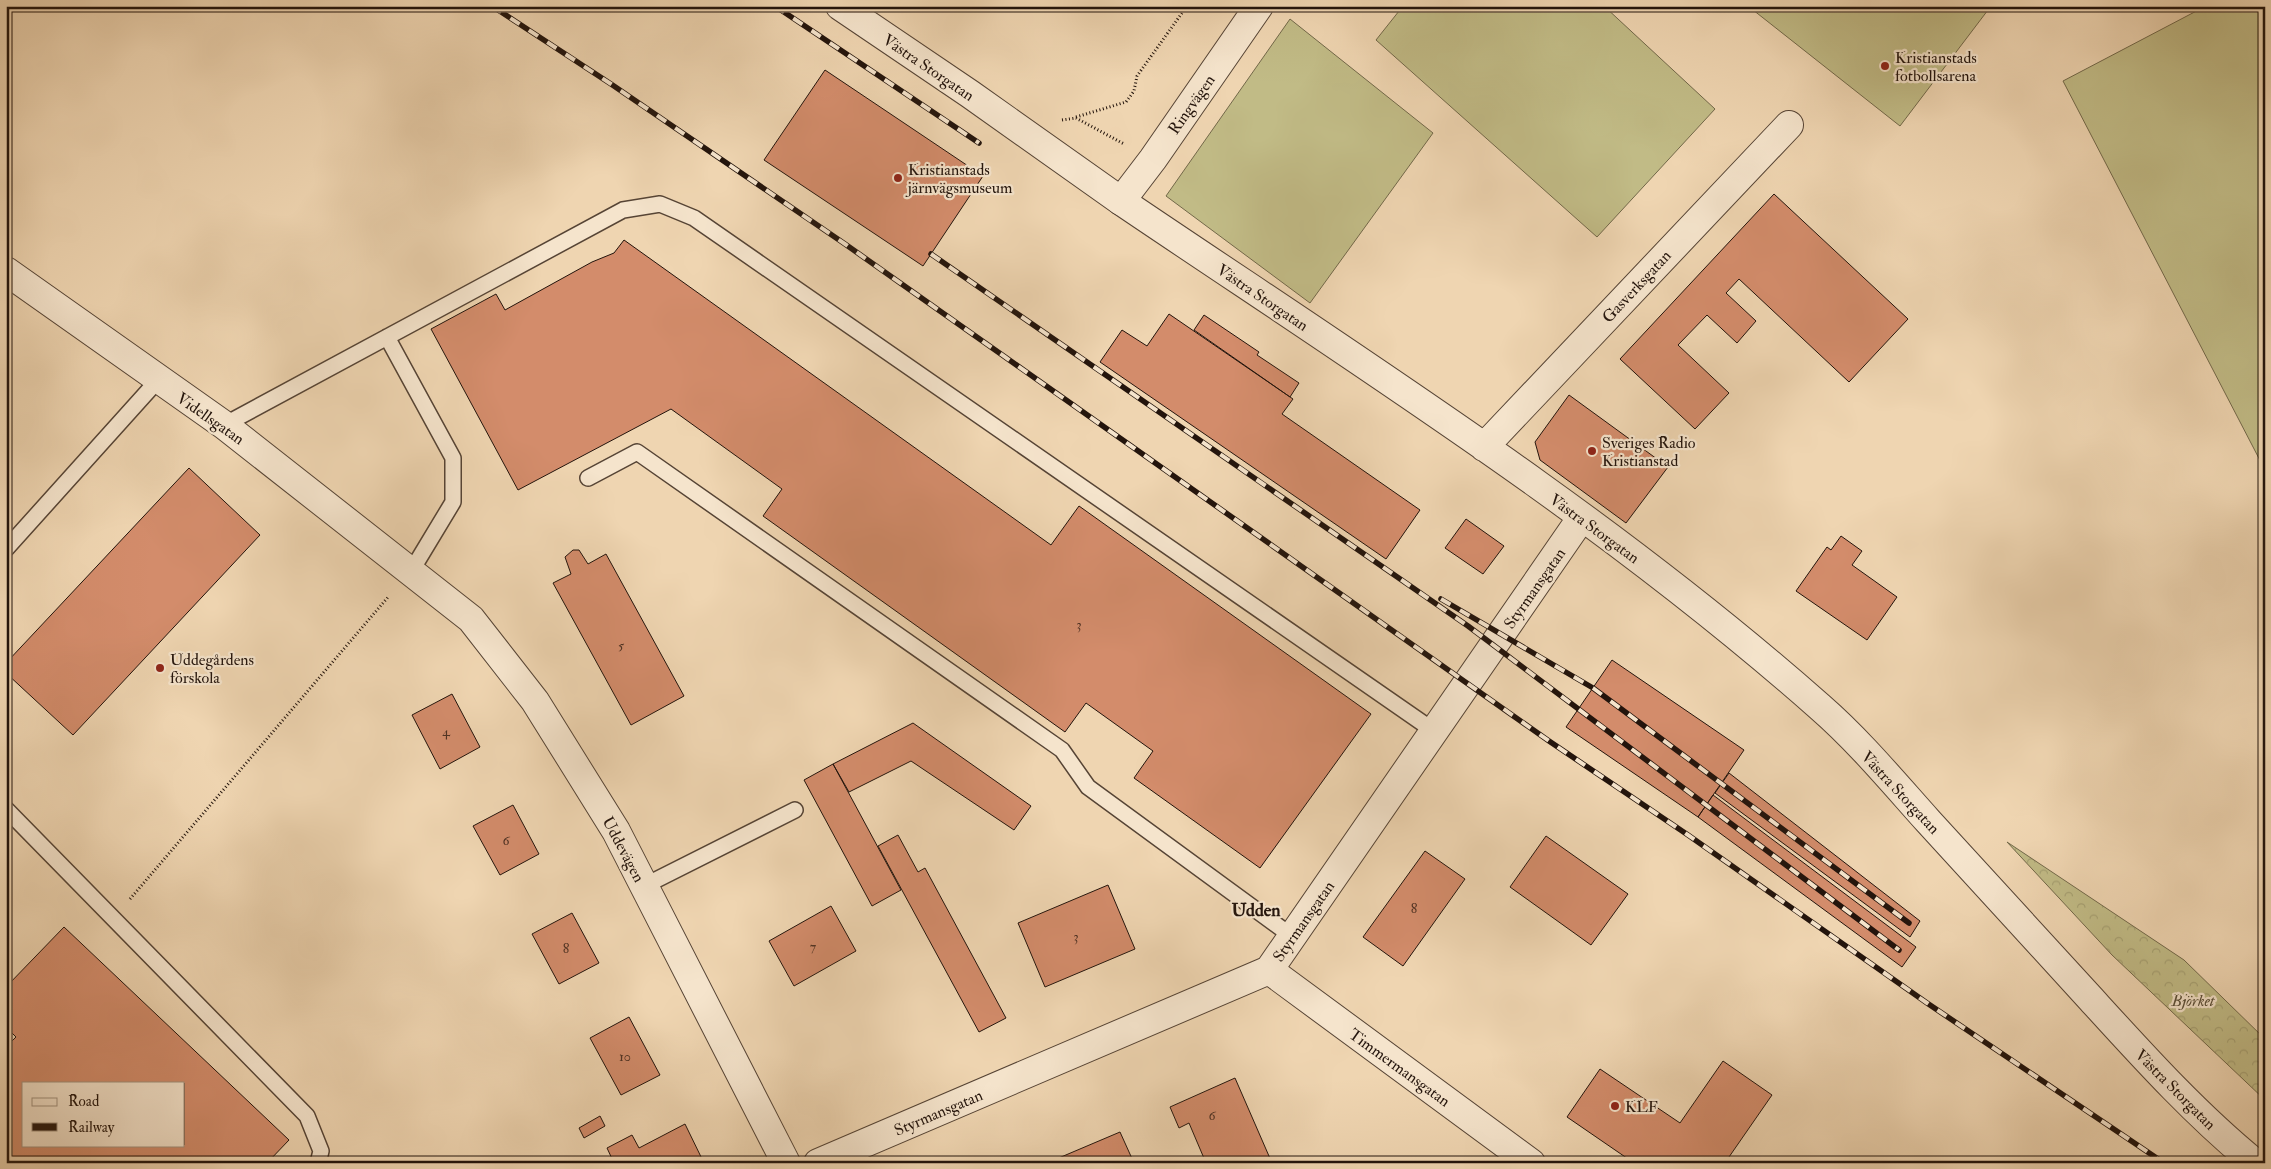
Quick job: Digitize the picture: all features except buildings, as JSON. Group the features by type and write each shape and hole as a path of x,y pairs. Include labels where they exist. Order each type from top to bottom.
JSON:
{"street":[{"name":"Västra Storgatan","path":"840,6 1121,201 1484,447 1692,599 1822,709 1872,759 2127,1039 2227,1140 2255,1163"},
{"name":"Ringvägen","path":"1121,201 1153,159 1258,6"},
{"name":"Gasverksgatan","path":"1484,447 1789,125"},
{"name":"Videllsgatan","path":"6,271 224,425 412,570"},
{"name":"Styrmansgatan","path":"818,1163 1269,970 1582,517"},
{"name":"Uddevägen","path":"412,570 471,618 535,701 616,831 786,1163"},
{"name":"Timmermansgatan","path":"1269,970 1531,1163"}],"lane":[{"path":"224,425 624,210 660,204 694,218 1434,731"},
{"path":"387,337 453,458 453,502 412,570"},
{"path":"6,549 158,380"},
{"path":"588,478 637,452 1062,750 1088,787 1293,937"},
{"path":"6,809 306,1116 321,1151 318,1163"},
{"path":"644,886 795,810"}],"path":[{"path":"1016,127 1076,118 1126,102 1134,91 1137,76 1187,6"},
{"path":"1076,118 1153,159"},
{"path":"114,919 412,570"}],"green space":[{"path":"1403,6 1604,6 1715,109 1597,237 1376,40"},
{"name":"Kristianstads fotbollsarena","path":"1748,6 1991,6 1900,126"},
{"path":"2206,6 2265,6 2265,470 2063,81"},
{"path":"1290,19 1433,133 1310,303 1166,196"},
{"name":"Björket","path":"2007,842 2184,960 2265,1039 2265,1100 2112,955"}],"railway":[{"path":"492,6 611,84 845,244 1549,741 1688,835 1927,1003 2164,1163"},
{"path":"775,6 979,143"},
{"path":"931,254 1468,626 1899,950"},
{"path":"1441,599 1593,688 1909,923"}],"place":[{"name":"Kristianstads fotbollsarena","path":"1885,66"},
{"name":"Kristianstads järnvägsmuseum","path":"898,178"},
{"name":"Sveriges Radio Kristianstad","path":"1592,451"},
{"name":"Uddegårdens förskola","path":"160,668"},
{"name":"KLF","path":"1615,1106"}],"district":[{"name":"Udden","path":"1256,910"}]}
